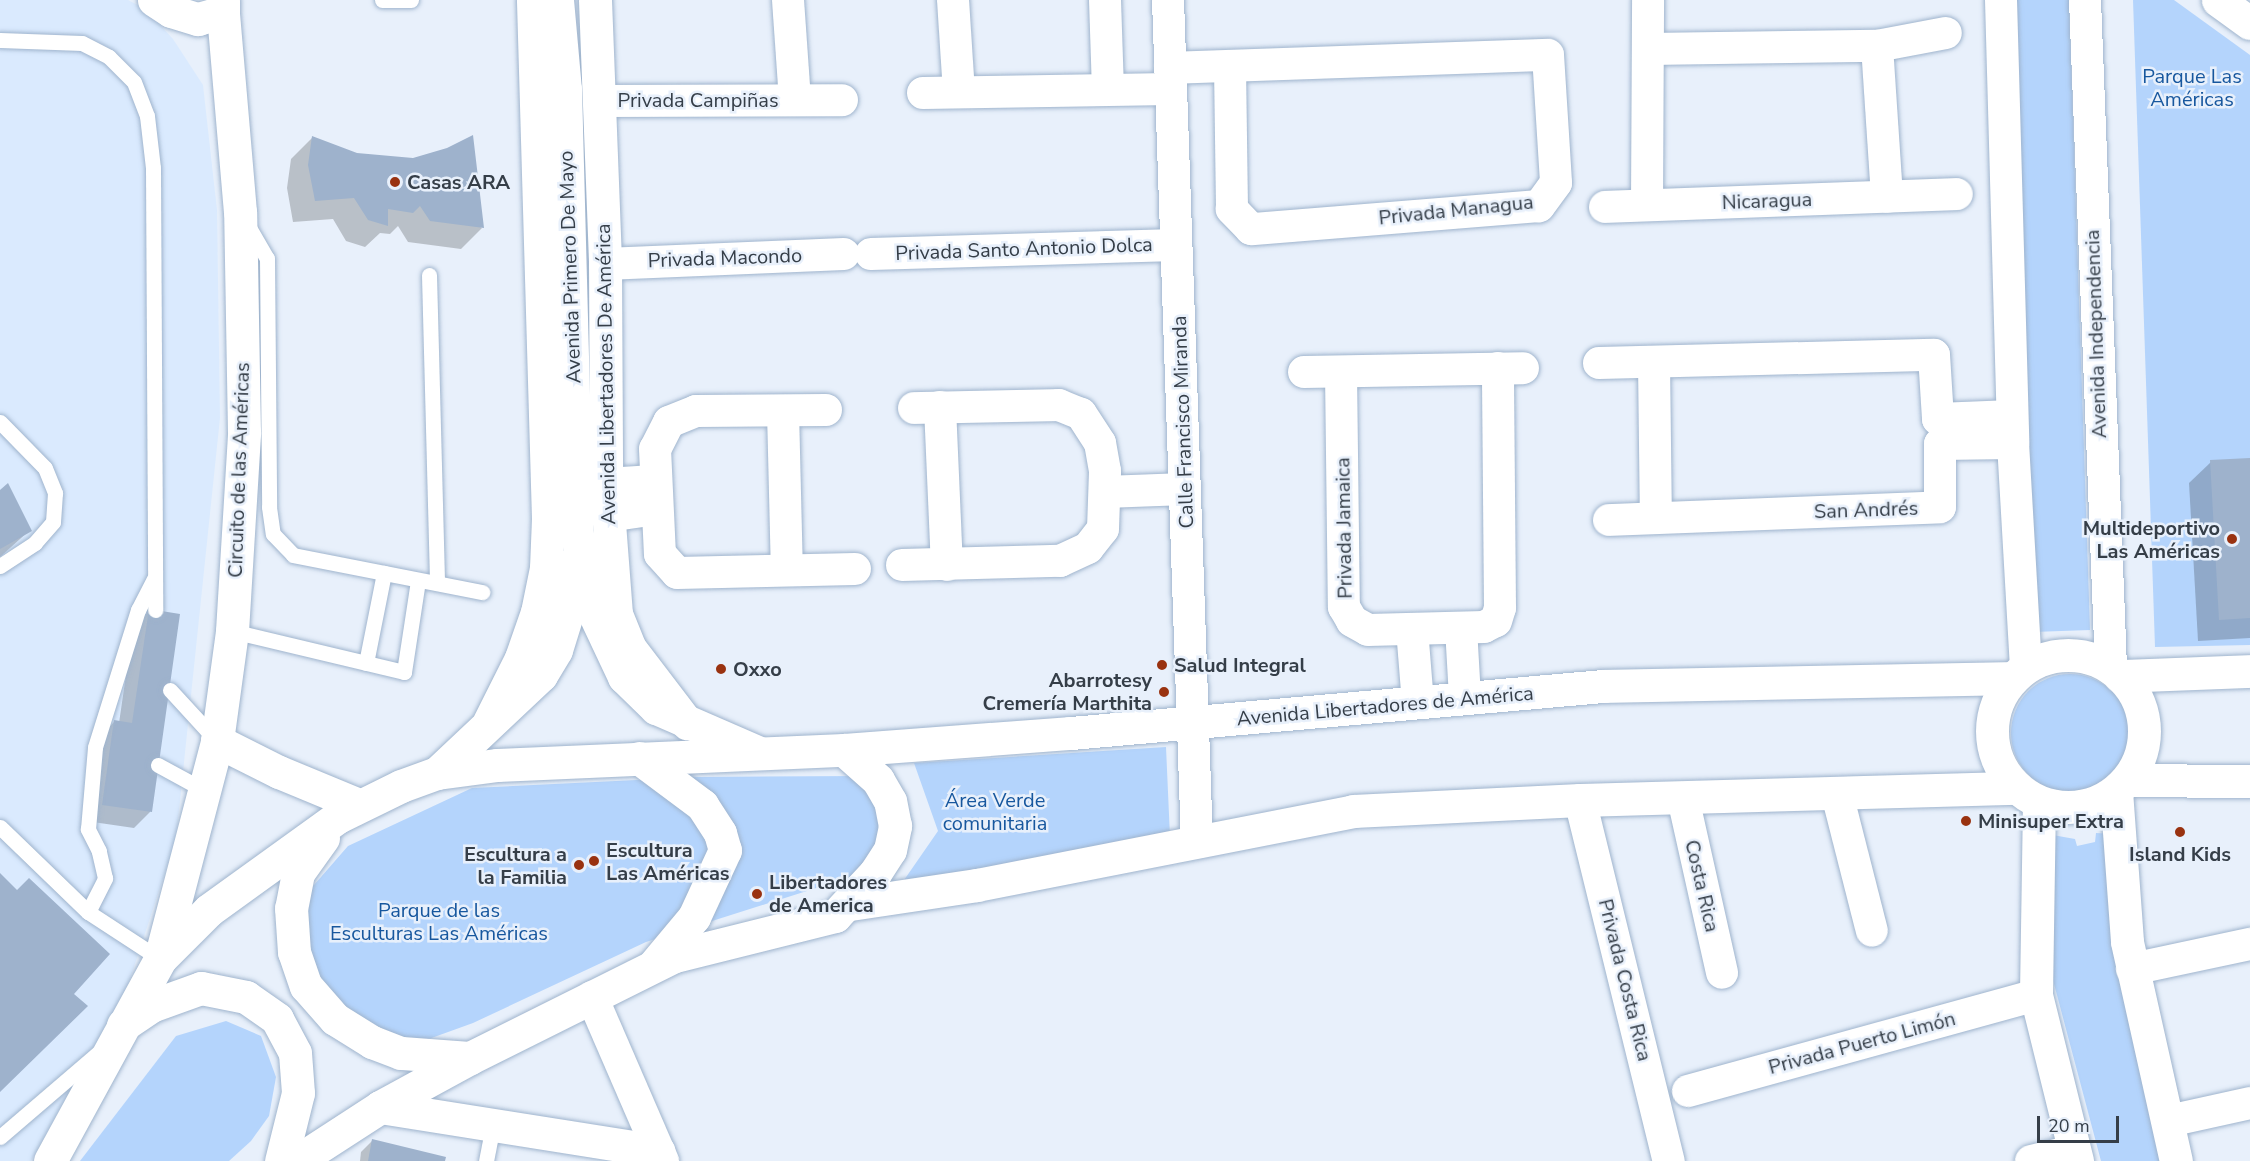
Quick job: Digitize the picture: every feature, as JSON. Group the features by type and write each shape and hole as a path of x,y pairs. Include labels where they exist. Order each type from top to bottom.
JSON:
{"main road":[{"name":"Circuito de las Américas","path":"154,0 171,11 198,19 223,6 240,212 244,432 232,631 217,741 160,959"},
{"path":"489,722 521,658 537,612 546,568 548,519 533,0"},
{"name":"Avenida Primero De Mayo","path":"556,0 565,89 593,611 624,677 656,708 688,725 757,752"},
{"name":"Avenida Libertadores De América","path":"587,522 606,484 605,264 601,101 595,0"},
{"path":"2218,0 2250,23"},
{"name":"Avenida Primero De Mayo","path":"437,773 541,675 556,650 568,610 587,522"},
{"path":"850,904 1197,843 1353,811 1580,800 1837,794 2028,795 2066,808 2093,804 2122,785 2143,745 2144,726 2136,699 2115,672 2090,658 2068,654 2046,658 2020,672 1995,708 1992,725 1997,760 2028,795 2036,995 2075,1156"},
{"path":"2115,672 2250,671"},
{"name":"Avenida Libertadores de América","path":"757,752 844,750 1193,723 1603,686 2020,672"},
{"path":"217,741 349,811"},
{"path":"297,1161 380,1107 470,1058 675,956 836,916 850,904 890,850 895,826 890,801 878,780 844,750"},
{"path":"50,1161 117,1034 160,959 209,910 349,811 437,773 497,765 757,752"},
{"path":"639,758 702,805 720,832 725,850 694,917 653,966"},
{"path":"2122,785 2250,781"},
{"path":"2122,785 2132,969 2169,1121 2176,1161"},
{"path":"349,811 298,873 291,908 294,952 306,986 335,1019 372,1042 401,1053 470,1058"},
{"path":"117,1034 151,1006 201,988 246,997 277,1019 295,1053 298,1093 281,1161"},
{"path":"380,1107 661,1156"}],"street":[{"name":"Privada Campiñas","path":"788,0 795,100"},
{"path":"953,0 959,92"},
{"path":"1105,0 1108,90"},
{"name":"Calle Francisco Miranda","path":"1168,0 1197,843"},
{"path":"1647,205 1648,0"},
{"path":"2001,0 2020,672"},
{"name":"Avenida Independencia","path":"2085,0 2115,672"},
{"path":"1648,49 1877,46 1946,33"},
{"path":"1877,46 1887,197"},
{"name":"Privada Managua","path":"923,93 1108,90 1230,67 1548,55 1556,183 1539,206 1251,229 1232,209 1230,67"},
{"name":"Privada Campiñas","path":"601,101 842,100"},
{"name":"Nicaragua","path":"1605,207 1957,194"},
{"name":"Privada Santo Antonio Dolca","path":"858,254 1176,245"},
{"name":"Privada Macondo","path":"605,264 858,254"},
{"path":"1599,363 1934,355 1938,419 2012,429"},
{"path":"1654,362 1656,518"},
{"name":"Privada Jamaica","path":"1304,372 1510,368 1500,608 1496,621 1484,627 1368,630 1352,621 1344,607 1341,372"},
{"path":"902,565 946,565 1060,561 1080,553 1103,528 1105,481 1096,431 1072,409 1059,405 927,408 946,565"},
{"path":"826,410 696,411 680,415 669,422 655,448 655,495 660,554 677,573 855,569"},
{"path":"783,411 787,570"},
{"name":"San Andrés","path":"1609,520 1940,507 1940,444 2012,429"},
{"path":"1105,481 1184,478"},
{"path":"606,484 655,495"},
{"path":"587,522 655,495"},
{"path":"1461,628 1465,698"},
{"path":"1412,629 1418,703"},
{"path":"1837,794 1872,931"},
{"name":"Costa Rica","path":"1683,798 1722,973"},
{"name":"Privada Costa Rica","path":"1580,800 1669,1161"},
{"path":"2132,969 2250,944"},
{"name":"Privada Puerto Limón","path":"1688,1091 2036,995"},
{"path":"592,997 661,1156"},
{"path":"2169,1121 2250,1103"},
{"path":"2031,1161 2075,1156"}],"lane":[{"path":"382,0 411,0"},
{"path":"0,40 82,43 109,57 134,82 147,116 154,178 158,571 155,610"},
{"path":"240,212 267,258 269,507 273,534 293,555 482,592"},
{"path":"429,275 437,583"},
{"path":"0,422 45,468 55,493 52,522 35,543 0,566"},
{"path":"88,912 105,878 99,851 88,829 103,748 138,610 158,571"},
{"path":"366,663 384,573"},
{"path":"232,631 404,672 418,580"},
{"path":"170,690 217,741"},
{"path":"158,765 204,790"},
{"path":"0,827 88,912 160,959"},
{"path":"0,1137 117,1034"},
{"path":"486,1161 493,1125"}],"shaded area":[{"path":"0,0 128,0 145,9 173,39 203,85 217,210 220,418 176,839 127,988 31,1161 0,1161"}],"green space":[{"path":"2011,0 2069,0 2090,630 2033,632"},
{"name":"Parque Las Américas","path":"2133,0 2174,0 2250,55 2250,645 2155,647"},
{"path":"2070,674 2092,679 2112,691 2124,711 2129,733 2124,755 2112,775 2092,787 2070,792 2048,787 2028,775 2016,755 2011,733 2016,711 2028,691 2048,679"},
{"name":"Área Verde comunitaria","path":"1166,747 1170,837 902,883 938,831 914,763"},
{"name":"Parque de las Esculturas Las Américas","path":"862,776 891,805 873,870 646,942 473,1023 401,1049 318,993 294,908 348,846 472,788 698,777"},
{"path":"2096,833 2114,834 2162,1161 2101,1161 2053,980 2047,834 2075,839 2077,846 2095,842"},
{"path":"226,1021 261,1036 276,1077 269,1116 251,1141 229,1161 80,1161 176,1036"}],"building":[{"name":"Casas ARA","path":"473,135 484,228 430,221 420,206 413,213 388,209 388,226 368,220 354,198 315,201 308,165 312,136 357,153 413,158 447,148"},
{"name":"Multideportivo Las Américas","path":"2250,458 2250,618 2219,620 2210,460"},
{"path":"8,483 32,531 0,549 0,490"},
{"path":"149,609 180,614 152,812 102,805 114,720 132,723"},
{"path":"0,873 17,890 29,878 110,954 74,994 88,1006 0,1092"},
{"path":"372,1139 446,1157 445,1161 368,1161"}],"place":[{"name":"Casas ARA","path":"395,182"},
{"name":"Multideportivo Las Américas","path":"2232,539"},
{"name":"Salud Integral","path":"1162,665"},
{"name":"Oxxo","path":"721,669"},
{"name":"Abarrotesy Cremería Marthita","path":"1164,692"},
{"name":"Minisuper Extra","path":"1966,821"},
{"name":"Island Kids","path":"2180,832"},
{"name":"Escultura Las Américas","path":"594,861"},
{"name":"Escultura a la Familia","path":"579,865"},
{"name":"Libertadores de America","path":"757,894"}]}
